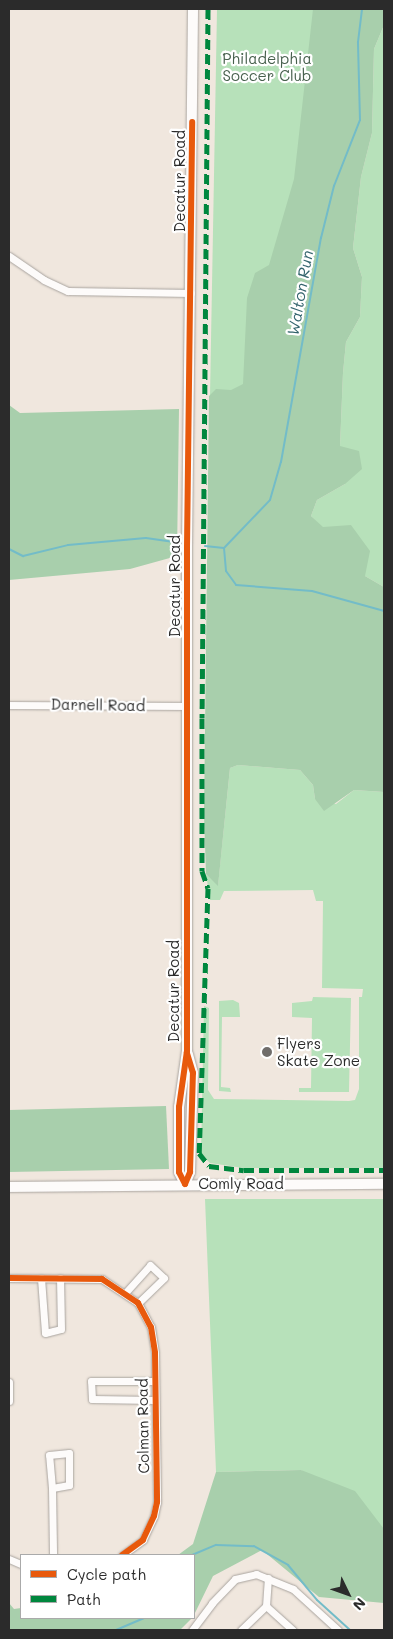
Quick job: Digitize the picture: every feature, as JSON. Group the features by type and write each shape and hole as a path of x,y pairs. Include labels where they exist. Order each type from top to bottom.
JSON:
{"street":[{"name":"Decatur Road","path":"185,1184 190,1172 192,1073 187,1051 187,706 193,9"},
{"path":"9,256 44,280 68,291 191,293"},
{"name":"Darnell Road","path":"9,705 187,706"},
{"name":"Comly Road","path":"9,1187 185,1184 384,1184"},
{"path":"126,1292 150,1265 164,1278 138,1303"},
{"name":"Colman Road","path":"9,1278 92,1277 126,1292 138,1303 154,1338 157,1502 154,1516 143,1540 123,1554"},
{"path":"41,1278 44,1333 61,1329 60,1278"},
{"path":"155,1381 91,1381 92,1399 155,1400"},
{"path":"9,1382 9,1401"},
{"path":"52,1488 69,1485 69,1453 49,1455 52,1488 53,1554"},
{"path":"192,1630 212,1602 235,1579 250,1574 268,1578 293,1589 338,1630"},
{"path":"241,1630 266,1606 268,1578"},
{"path":"266,1606 293,1630"}],"green space":[{"name":"Philadelphia Soccer Club","path":"217,9 325,9 299,217 247,395 210,396"},
{"path":"313,9 384,9 384,25 374,49 372,133 361,177 353,248 362,277 360,317 346,342 343,373 340,446 359,451 362,469 345,484 317,500 311,516 323,527 351,525 370,551 365,576 384,587 384,792 354,790 324,811 315,799 313,785 300,770 238,765 230,768 218,886 206,874 204,815 209,396 216,389 231,390 243,384 247,298 255,273 269,265 294,179"},
{"path":"384,25 384,587 365,576 311,516 317,500 345,484 340,446 343,373 346,342 360,317 362,277 353,248 361,177 372,133 374,49"},
{"path":"9,405 20,413 179,409 177,556 130,569 9,580"},
{"path":"238,765 300,770 313,785 315,799 336,804 354,790 384,792 384,1168 243,1168 210,1163 201,1154 204,1006 209,1008 208,1090 214,1099 349,1101 355,1100 359,1089 359,997 362,997 363,989 322,988 323,901 316,901 313,890 224,891 220,900 210,900 206,874 218,885 230,768"},
{"path":"313,997 351,998 349,1092 299,1092 299,1088 311,1088 312,1018 292,1017 292,1003 312,1001"},
{"path":"233,1000 239,1003 240,1017 222,1017 221,1087 230,1088 231,1092 219,1091 219,1001"},
{"path":"166,1106 169,1169 9,1172 9,1110"},
{"path":"205,1199 384,1199 384,1529 301,1470 216,1472"},
{"path":"301,1470 355,1491 384,1529 384,1603 319,1597 262,1550 213,1576 195,1613 195,1554 179,1554 193,1544 216,1472"},
{"path":"9,1603 14,1609 20,1608 20,1619 191,1619 180,1630 9,1630"}],"waterway":[{"name":"Walton Run","path":"224,548 270,500 281,462 321,238 334,186 360,120 358,42 362,9"},
{"name":"Walton Run","path":"9,549 23,556 68,545 146,538 176,542"},
{"name":"Walton Run","path":"205,546 224,548"},
{"path":"224,548 226,571 236,585 312,591 384,611"},
{"path":"194,1554 216,1545 254,1546 288,1565 317,1600 350,1630"},
{"path":"116,1630 142,1619"},
{"path":"9,1630 22,1630"}],"marked path":[{"path":"208,9 202,718 202,871 208,888 199,1153 209,1166 244,1170 384,1170"}],"cycle path":[{"path":"185,1184 179,1172 179,1107 187,1051 187,547 192,122"},
{"path":"185,1184 190,1172 193,1073 187,1053"},
{"path":"9,1278 102,1279 138,1303 151,1327 155,1353 157,1502 154,1516 143,1540 123,1554"}],"place":[{"name":"Flyers Skate Zone","path":"267,1052"}]}
